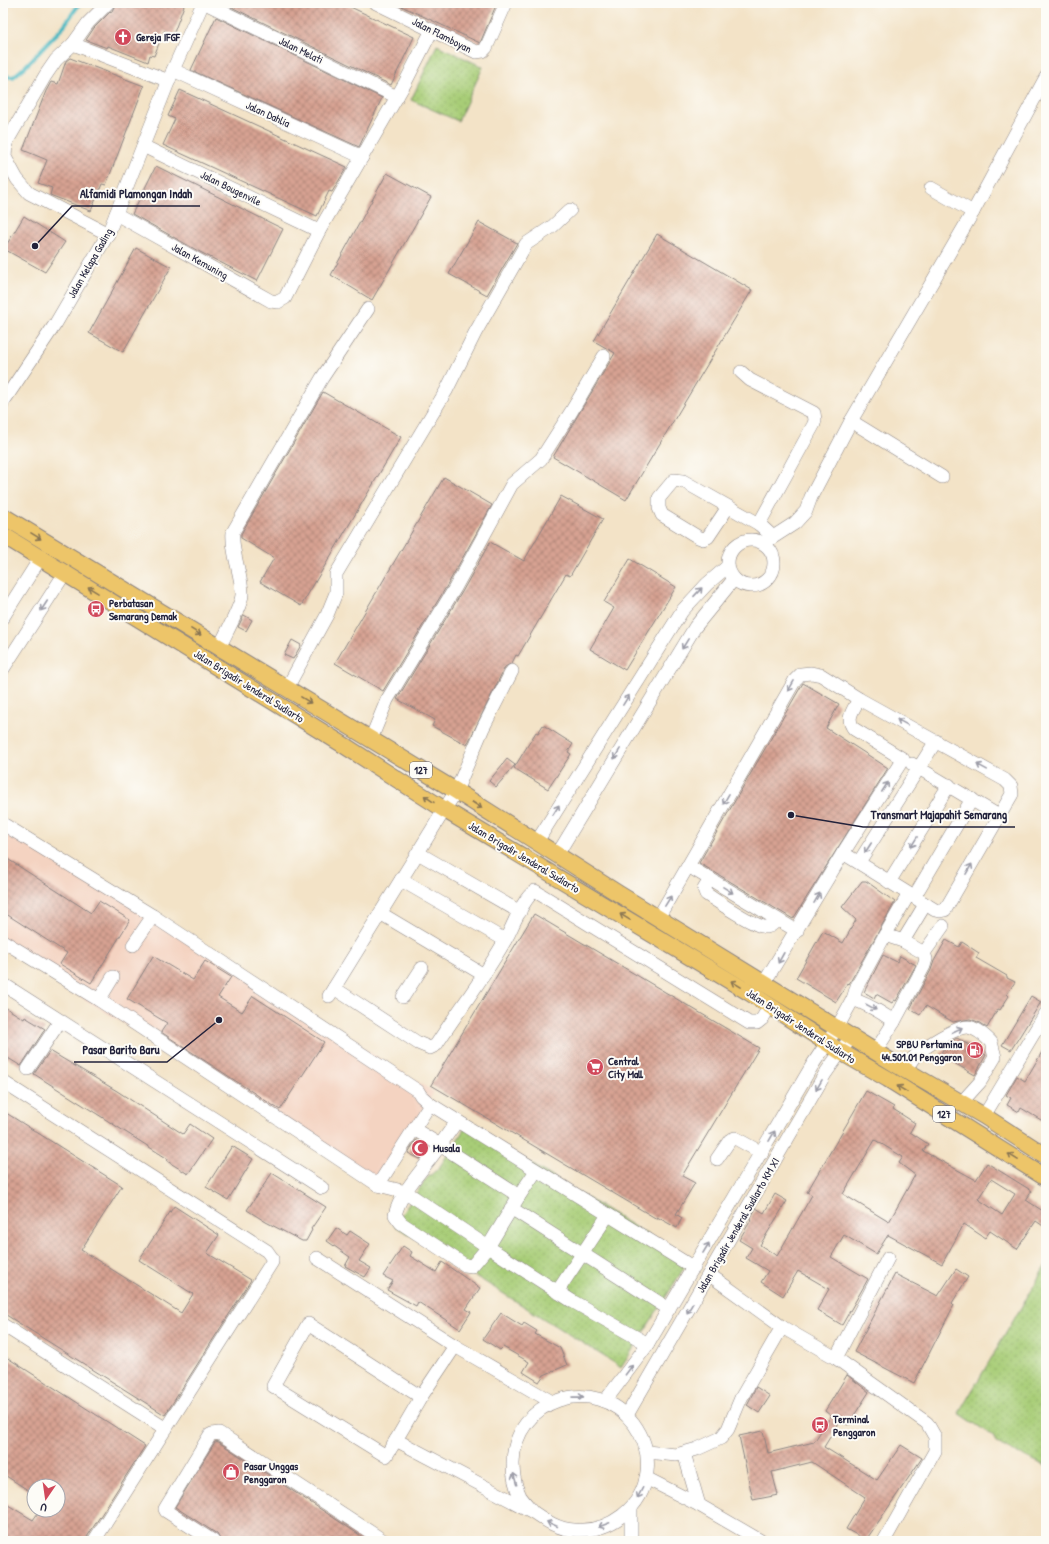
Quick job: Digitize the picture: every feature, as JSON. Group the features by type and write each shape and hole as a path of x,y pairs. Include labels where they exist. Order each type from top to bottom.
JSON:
{"main road":[{"name":"Jalan Brigadir Jenderal Sudiarto","path":"3,516 220,646 456,791 536,843 764,984 875,1052 984,1116 1046,1156"},
{"name":"Jalan Brigadir Jenderal Sudiarto","path":"3,535 41,557 335,740 444,810 607,906 770,1006 827,1044 888,1079 1046,1178"}],"street":[{"path":"108,3 88,23 73,44 56,60 45,76 6,142 5,156 17,178 29,192 108,234"},
{"name":"Jalan Kelapa Gading","path":"3,402 56,323 108,234 171,76 204,3"},
{"name":"Jalan Melati","path":"204,3 397,97"},
{"name":"Jalan Flamboyan","path":"376,3 476,52 483,51 486,48 506,3"},
{"path":"319,231 397,97 432,30"},
{"name":"Jalan Dahlia","path":"73,44 171,76 362,157"},
{"path":"728,507 708,537 703,539 662,515 659,508 660,498 674,480 683,481 759,524 768,540 769,548 773,554 775,563 773,572 768,580 760,585 742,585 734,579 728,566 730,554 738,544 750,540 768,540 795,523 806,511 811,496 851,422 973,212 1046,77"},
{"name":"Jalan Bougenvile","path":"143,146 319,231"},
{"path":"931,188 973,212"},
{"path":"287,688 327,615 336,593 336,574 446,392 475,333 519,255 526,244 553,226 570,210"},
{"name":"Jalan Kemuning","path":"116,214 271,301 278,302 285,298 319,231"},
{"path":"220,646 235,616 243,594 233,544 233,532 322,378 368,309"},
{"path":"371,739 387,700 455,588 512,484 541,459 604,356"},
{"path":"741,372 750,380 814,413 815,420 759,524"},
{"path":"851,422 942,477"},
{"path":"3,617 41,557"},
{"path":"536,843 682,611 707,584 728,566"},
{"path":"3,669 66,573"},
{"path":"557,855 695,627 734,579"},
{"path":"512,670 483,728 456,791 331,992 418,1043 430,1048 436,1045 484,974 505,940 526,900 536,891 749,1023 757,1023 770,1006"},
{"path":"658,918 795,680 801,674 811,673 821,675 859,699 1005,780 1011,786 1012,794 946,910 935,910 910,898 890,882 843,853"},
{"path":"859,699 849,717 850,725 854,730 999,816"},
{"path":"858,862 936,741"},
{"path":"764,984 843,853 903,759"},
{"path":"890,882 949,786"},
{"name":"Jalan Brigadir Jenderal Sudiarto KM XI","path":"605,1401 648,1344 670,1309 813,1064 837,1028 853,999 857,986 885,935 972,799"},
{"path":"3,824 153,916 418,1092 430,1104 694,1268"},
{"path":"418,853 520,912"},
{"path":"688,866 710,879 704,889 706,894 755,924 765,927 770,926 777,919 797,931"},
{"path":"401,880 505,940"},
{"path":"903,941 923,908"},
{"path":"380,913 484,974"},
{"path":"133,945 153,916"},
{"path":"924,953 944,926"},
{"path":"875,1052 894,1022 926,960 924,953 903,941 885,935"},
{"path":"3,941 99,1000 378,1185 406,1192 557,1292 648,1344"},
{"path":"403,998 422,968"},
{"path":"99,1000 113,977"},
{"path":"3,984 322,1188"},
{"path":"853,999 868,1005 894,1022"},
{"path":"984,1116 1046,1013"},
{"path":"28,1069 60,1020"},
{"path":"905,1070 915,1055 939,1038 961,1027 974,1029 991,1042 994,1057 980,1082 961,1103"},
{"name":"Jalan Brigadir Jenderal Sudiarto KM XI","path":"627,1415 710,1275 825,1074 851,1036"},
{"path":"3,1082 267,1251 272,1258 272,1262 94,1541"},
{"path":"378,1185 430,1104"},
{"path":"457,1121 406,1192 397,1207 395,1215 401,1223 469,1266 472,1266 488,1247 518,1196 536,1171"},
{"path":"414,1129 518,1196"},
{"path":"717,1159 730,1140 735,1138 762,1153"},
{"path":"511,1208 670,1309"},
{"path":"557,1292 582,1252 608,1215"},
{"path":"317,1258 455,1346 552,1402"},
{"path":"836,1358 888,1258"},
{"path":"710,1275 782,1327 836,1358 927,1423 935,1437 935,1451 884,1541"},
{"path":"3,1324 166,1428"},
{"path":"421,1397 308,1324 273,1386 386,1456 421,1397 455,1346"},
{"path":"647,1452 676,1455 721,1438 728,1429 741,1398 782,1327"},
{"path":"396,1440 533,1512 552,1525 573,1530 589,1530 605,1526 619,1519 631,1508 640,1494 646,1478 648,1465 647,1452 640,1432 627,1415 605,1401 578,1396 552,1402 533,1414 520,1431 513,1452 513,1474 520,1495 533,1512"},
{"path":"213,1541 165,1509 210,1436 215,1433 219,1433 384,1541"},
{"path":"684,1453 699,1505"},
{"path":"646,1478 699,1505 761,1541"},
{"path":"631,1508 632,1541"},
{"path":"573,1530 582,1541"}],"shaded area":[{"path":"3,825 434,1092 378,1181 3,949"}],"green space":[{"path":"437,45 483,67 458,121 411,100"},
{"path":"467,1125 689,1260 621,1368 394,1225 427,1178 439,1168"},
{"path":"1046,1265 1046,1466 996,1443 993,1436 959,1413"}],"building":[{"path":"116,3 185,3 173,35 164,31 154,56 150,55 148,62 108,46 107,48 86,40 94,28 110,12 111,13"},
{"path":"223,3 342,3 414,37 391,85"},
{"path":"395,3 497,3 480,43"},
{"path":"216,17 382,98 359,147 191,70"},
{"path":"70,58 144,86 106,185 102,184 91,211 50,195 52,188 38,183 47,160 23,150 46,91 51,82 58,84 66,61"},
{"path":"180,90 347,167 332,192 329,191 317,216 163,145 175,119 168,116"},
{"path":"156,166 283,229 257,281 200,252 132,214"},
{"path":"387,173 431,197 372,300 331,275"},
{"path":"24,216 65,242 45,272 4,249"},
{"path":"479,222 517,243 487,295 449,274"},
{"path":"657,234 752,290 626,500 553,457 615,353 594,341"},
{"path":"136,248 171,267 123,352 89,333"},
{"path":"323,392 401,437 301,606 260,582 274,558 241,538 241,534"},
{"path":"444,477 492,505 448,584 383,691 335,663"},
{"path":"561,496 603,519 570,576 566,574 518,656 516,655 512,663 505,667 467,745 432,726 435,720 397,699 462,592 490,542 524,561"},
{"path":"630,559 676,587 625,670 590,649 614,608 604,602"},
{"path":"244,615 252,620 246,631 238,627"},
{"path":"292,640 301,645 293,659 284,655"},
{"path":"803,683 839,704 826,728 888,768 793,919 699,863"},
{"path":"543,725 573,744 568,752 571,754 548,789 514,768 536,732 538,733"},
{"path":"507,759 515,765 496,787 489,781"},
{"path":"3,856 91,913 99,901 130,920 91,983 60,964 67,953 3,912"},
{"path":"862,881 866,881 895,902 849,984 848,983 836,1002 796,978 823,931 843,943 856,920 842,907"},
{"name":"Central City Mall","path":"534,914 759,1048 682,1176 695,1183 676,1214 682,1218 677,1228 657,1217 657,1219 431,1085"},
{"path":"946,940 959,947 962,942 979,953 976,958 1015,982 1007,994 1009,996 1000,1010 998,1009 987,1028 970,1019 953,1022 926,1006 920,1015 910,1009"},
{"path":"883,955 897,962 900,956 916,965 896,1001 894,1000 892,1003 876,994 874,998 864,992"},
{"path":"153,956 193,980 205,961 231,977 218,997 242,1012 253,996 324,1042 280,1110 161,1032 167,1023 127,999"},
{"path":"1031,996 1041,1002 1011,1050 1002,1045"},
{"path":"3,1006 24,1019 25,1017 45,1029 21,1066 3,1055"},
{"path":"957,1038 986,1055 975,1075 940,1055 946,1044"},
{"path":"1046,1045 1046,1123 1021,1108 1019,1112 1007,1105 1011,1098 1006,1095 1017,1076 1025,1081"},
{"path":"50,1051 117,1091 183,1134 190,1124 212,1139 188,1174 167,1161 168,1159 34,1074"},
{"path":"866,1091 894,1107 893,1109 915,1123 910,1132 928,1144 923,1151 976,1180 987,1163 1032,1191 1026,1200 1046,1213 1046,1228 1036,1221 1017,1249 990,1231 985,1238 964,1224 942,1264 888,1235 876,1254 844,1235 831,1257 868,1279 842,1325 817,1310 829,1289 798,1271 783,1296 761,1282 768,1271 746,1258 752,1248 739,1240 751,1220 750,1219 756,1208 764,1213 775,1194 787,1201 760,1245 777,1256 812,1195 807,1192","holes":["875,1140 903,1157 899,1163 915,1175 889,1222 843,1194","991,1179 1015,1194 1002,1215 978,1199"]},
{"path":"3,1111 122,1186 81,1250 181,1313 193,1294 139,1260 174,1206 219,1235 207,1253 251,1280 165,1415 3,1313"},
{"path":"416,1140 429,1147 420,1159 408,1153"},
{"path":"232,1146 253,1159 228,1200 206,1187"},
{"path":"272,1173 326,1207 311,1229 312,1230 306,1241 302,1241 247,1210"},
{"path":"336,1228 347,1235 350,1231 370,1244 359,1261 371,1268 365,1277 345,1266 350,1257 327,1241"},
{"path":"403,1246 412,1252 410,1256 436,1272 442,1262 480,1288 466,1309 471,1312 460,1329 418,1302 416,1306 387,1290 393,1281 383,1276"},
{"path":"956,1269 968,1277 952,1303 954,1305 914,1383 854,1352 895,1274 938,1296"},
{"path":"501,1313 522,1326 524,1323 537,1331 535,1334 560,1348 567,1365 544,1375 539,1382 523,1372 529,1362 503,1347 500,1350 483,1339"},
{"path":"3,1355 145,1446 87,1537 86,1541 3,1541 3,1502 26,1516 26,1518 33,1520 34,1518 66,1518 66,1478 26,1478 26,1489 3,1474"},
{"path":"847,1375 869,1392 848,1425 840,1421 824,1447 877,1480 901,1445 922,1458 866,1540 846,1529 865,1497 812,1462 772,1472 778,1495 753,1500 739,1436 763,1431 768,1453 814,1442 831,1416 825,1411"},
{"path":"756,1387 770,1396 759,1413 747,1405"},
{"name":"Pasar Unggas Penggaron","path":"217,1441 369,1541 221,1541 217,1534 175,1507"}],"waterway":[{"path":"3,76 13,77 25,67 63,27 80,3"}],"place":[{"name":"Gereja IFGF","path":"123,37"},
{"name":"Alfamidi Plamongan Indah","path":"35,246"},
{"name":"Perbatasan Semarang Demak","path":"96,609"},
{"name":"Transmart Majapahit Semarang","path":"791,815"},
{"name":"Pasar Barito Baru","path":"219,1020"},
{"name":"SPBU Pertamina 44.501.01 Penggaron","path":"975,1050"},
{"name":"Central City Mall","path":"595,1067"},
{"name":"Musala","path":"420,1148"},
{"name":"Terminal Penggaron","path":"820,1425"},
{"name":"Pasar Unggas Penggaron","path":"231,1472"}]}
